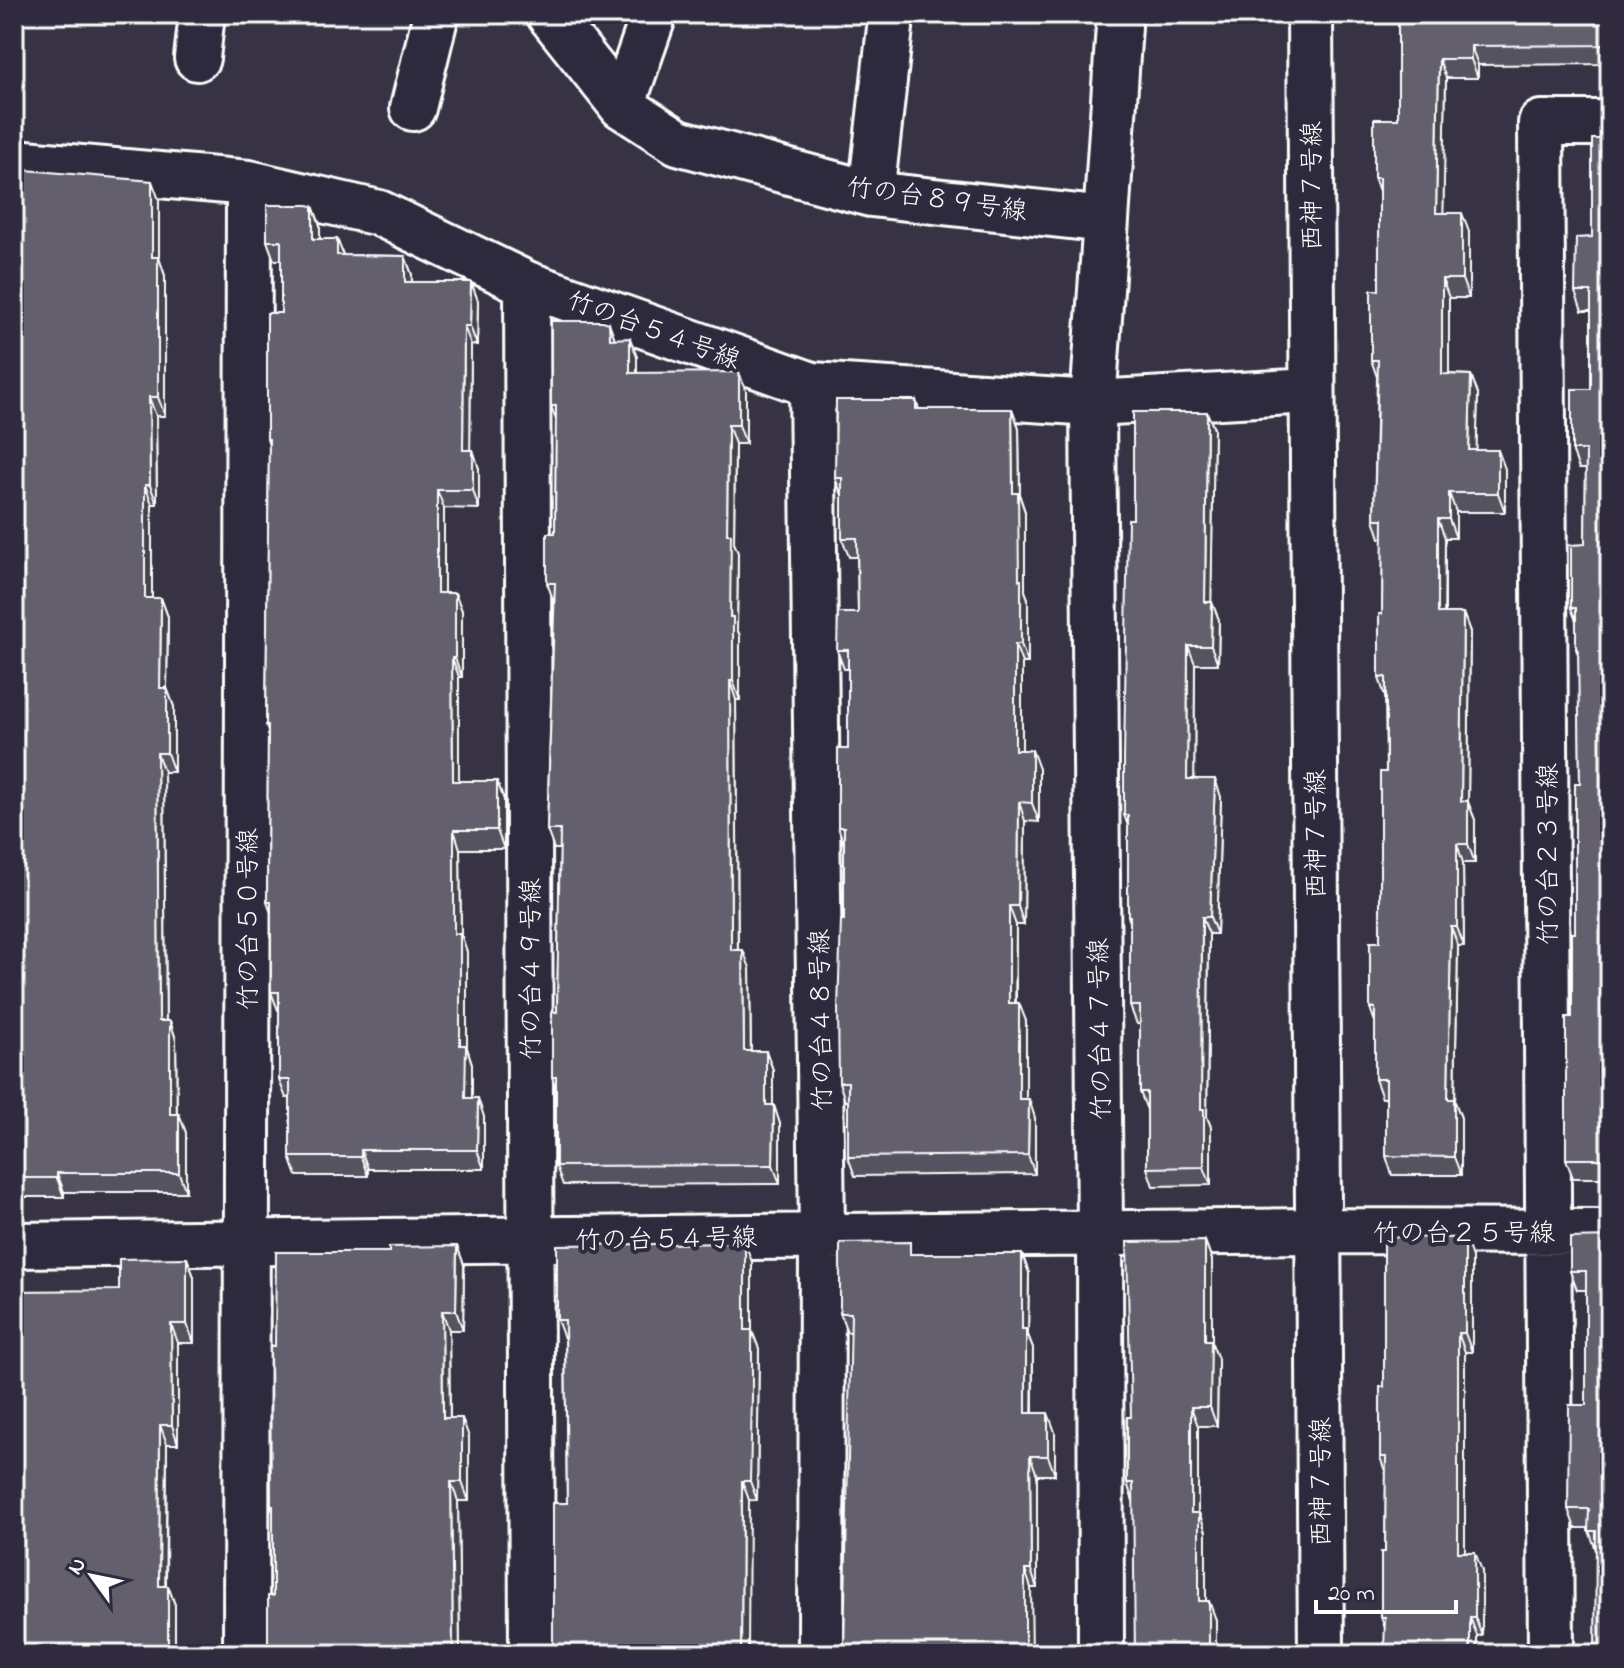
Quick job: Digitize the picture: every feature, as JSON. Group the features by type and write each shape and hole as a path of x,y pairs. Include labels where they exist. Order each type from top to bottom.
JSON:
{"street":[{"path":"197,58 202,14"},
{"path":"413,108 436,14"},
{"name":"竹の台８９号線","path":"549,14 622,106 678,142 871,194 1106,220"},
{"path":"622,106 654,14"},
{"name":"西神７号線","path":"1310,14 1321,1654"},
{"path":"1093,403 1119,26"},
{"path":"871,194 890,28"},
{"name":"竹の台２３号線","path":"1551,1654 1541,123 1610,123"},
{"name":"竹の台５４号線","path":"14,162 249,183 379,213 527,284 812,385 1093,403 1312,391"},
{"name":"竹の台５０号線","path":"246,1654 249,183"},
{"name":"竹の台４９号線","path":"527,284 532,1654"},
{"name":"竹の台４８号線","path":"812,385 822,1236 821,1654"},
{"name":"竹の台４７号線","path":"1093,403 1101,1654"},
{"name":"竹の台５４号線","path":"14,1245 1318,1231"},
{"name":"竹の台２５号線","path":"1318,1231 1610,1232"}],"building":[{"path":"1398,14 1610,14 1610,45 1471,46 1471,59 1439,59 1436,213 1462,213 1462,279 1442,279 1442,374 1471,375 1469,450 1498,450 1498,493 1449,493 1449,519 1438,519 1438,613 1463,613 1461,801 1468,801 1468,844 1457,844 1457,927 1451,927 1448,1099 1454,1099 1454,1157 1386,1156 1386,1079 1375,1079 1375,1008 1370,1008 1370,942 1380,942 1380,772 1386,772 1386,677 1379,678 1383,519 1374,519 1378,360 1371,360 1371,290 1379,290 1379,178 1374,178 1374,119 1398,119"},
{"path":"1592,139 1610,139 1610,1159 1566,1159 1566,1017 1572,1017 1575,783 1580,783 1578,649 1576,608 1571,608 1571,545 1585,544 1586,450 1572,450 1572,389 1591,389 1591,292 1575,292 1576,238 1592,237"},
{"path":"14,169 152,181 152,257 158,257 158,397 149,397 150,485 145,485 145,598 161,598 160,688 167,688 167,753 157,753 159,1021 170,1021 170,1114 179,1114 179,1173 57,1173 57,1178 14,1178"},
{"path":"267,205 313,206 313,239 337,239 337,255 405,256 405,282 471,282 470,326 464,326 463,450 473,450 473,490 437,490 437,593 455,593 453,781 497,781 497,830 454,830 454,934 460,934 460,1045 466,1045 465,1098 478,1098 477,1150 361,1150 361,1157 290,1157 290,1080 279,1080 279,992 271,992 271,902 267,902 267,313 281,313 281,241 267,241"},
{"path":"551,321 609,323 610,339 630,338 630,373 739,372 739,425 728,425 727,534 731,534 730,617 733,617 733,681 730,681 731,950 743,950 744,1051 766,1051 766,1105 774,1105 773,1165 556,1166 552,1012 557,1012 560,830 547,830 555,583 547,583 547,533 555,533 556,406 551,406"},
{"path":"836,400 916,400 916,409 1012,409 1013,493 1018,493 1021,580 1021,644 1015,644 1015,750 1032,750 1032,803 1019,802 1018,906 1009,906 1009,1003 1019,1003 1019,1099 1029,1099 1028,1155 848,1157 848,1082 839,1082 838,1008 841,920 844,920 844,827 838,827 838,749 848,749 848,650 837,650 838,613 858,613 857,538 842,538 842,478 835,478"},
{"path":"1133,412 1207,412 1205,602 1212,602 1211,646 1188,646 1187,779 1215,779 1210,917 1202,917 1201,1109 1204,1109 1204,1167 1147,1168 1147,1092 1140,1092 1140,1006 1130,1006 1128,815 1124,815 1124,758 1128,519 1133,519"},
{"path":"1384,1237 1465,1238 1465,1333 1458,1333 1458,1552 1475,1552 1475,1617 1470,1617 1470,1654 1384,1654 1381,1552 1385,1552 1386,1457 1380,1457 1380,1387 1384,1387"},
{"path":"1610,1237 1610,1654 1595,1654 1596,1531 1588,1531 1589,1509 1568,1509 1569,1405 1586,1405 1586,1271 1570,1271 1570,1238"},
{"path":"1205,1241 1205,1340 1211,1340 1210,1407 1191,1407 1191,1513 1199,1513 1199,1601 1209,1601 1209,1654 1135,1654 1133,1483 1127,1483 1127,1417 1131,1417 1127,1242"},
{"path":"910,1242 910,1254 1022,1254 1026,1413 1048,1413 1048,1456 1030,1456 1031,1570 1025,1570 1025,1654 844,1654 851,1313 840,1313 840,1243"},
{"path":"745,1243 745,1330 752,1330 752,1397 750,1481 742,1481 741,1654 553,1654 553,1503 567,1503 565,1320 557,1320 557,1245"},
{"path":"457,1246 456,1311 442,1311 443,1418 462,1418 462,1482 451,1482 453,1654 268,1654 268,1596 273,1596 270,1346 275,1346 276,1252 389,1252 389,1247"},
{"path":"187,1258 187,1324 171,1324 172,1425 160,1425 159,1586 168,1586 168,1654 14,1654 14,1291 119,1290 119,1259"}]}
